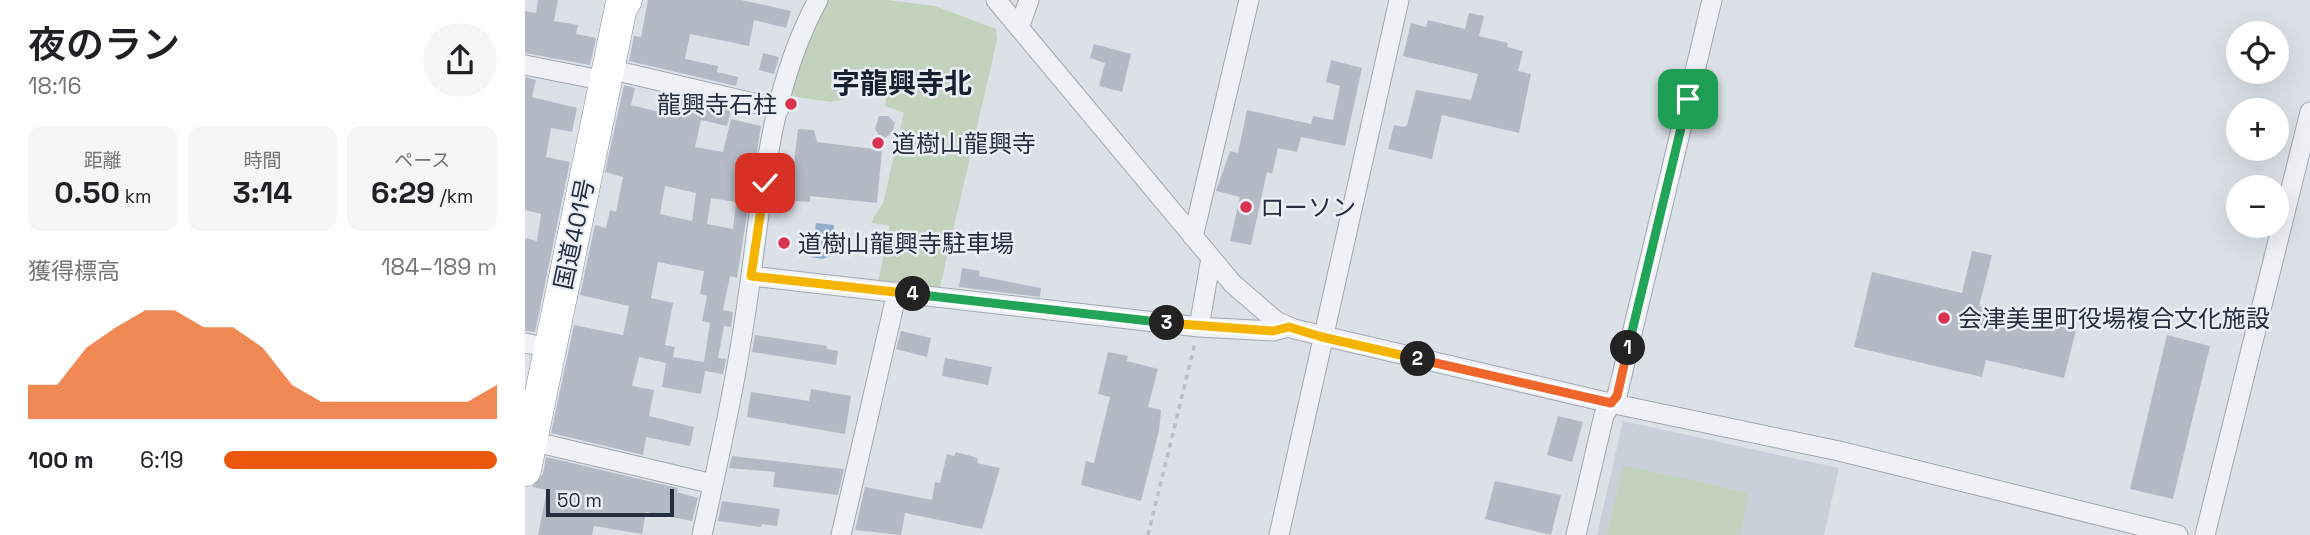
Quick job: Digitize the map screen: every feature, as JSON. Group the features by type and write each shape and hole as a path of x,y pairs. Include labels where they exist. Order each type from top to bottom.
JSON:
{"highway":[{"name":"国道401号","path":"528,456 538,345 608,75 621,7 626,0"}],"street":[{"path":"702,535 751,276 779,109 798,42 818,0"},
{"path":"996,0 1211,258 1255,304 1289,327 1322,337 1611,403 1839,451 2178,535"},
{"path":"1019,28 1029,0"},
{"path":"1193,237 1249,0"},
{"path":"1279,535 1399,0"},
{"path":"1576,535 1604,415 1617,396 1712,0"},
{"path":"525,65 608,75 779,109"},
{"path":"2206,535 2310,111"},
{"path":"1199,327 1211,258"},
{"path":"751,276 1199,327 1273,331 1289,327"},
{"path":"841,535 897,292"},
{"path":"528,456 713,484"}],"path":[{"path":"1148,535 1199,327"}],"shaded area":[{"path":"1623,421 1839,468 1824,535 1597,535"}],"green space":[{"path":"827,0 887,0 935,6 996,29 997,40 940,287 878,282 890,226 872,223 883,203 904,113 885,106 889,85 851,79 845,99 832,102 790,96 810,33"},
{"path":"1623,465 1749,493 1740,535 1607,535"}],"water":[{"path":"816,223 834,225 832,255 823,259 810,257"}],"building":[{"path":"538,0 558,0 554,21 578,25 576,34 596,38 590,65 525,53 525,11 536,13"},
{"path":"648,0 741,0 791,11 786,28 754,20 749,46 690,34 685,59 718,66 717,72 738,77 736,86 629,61 634,36 641,37"},
{"path":"1469,13 1484,16 1479,36 1508,43 1507,47 1523,51 1518,71 1531,74 1519,133 1442,115 1432,159 1388,149 1394,125 1407,125 1416,90 1471,100 1478,74 1403,56 1411,23 1426,27 1428,20 1465,29"},
{"path":"1094,44 1131,54 1122,92 1099,86 1105,63 1090,58"},
{"path":"763,53 779,57 774,74 759,70"},
{"path":"1331,60 1362,68 1345,146 1301,137 1297,152 1278,148 1272,174 1267,172 1251,245 1230,241 1240,197 1216,191 1230,151 1238,153 1247,110 1311,124 1313,116 1333,120 1340,86 1326,82"},
{"path":"525,77 536,80 532,97 577,108 572,132 551,128 546,157 570,162 535,332 525,331 525,238 537,241 541,214 525,210"},
{"path":"624,85 635,88 631,105 672,115 676,97 731,110 727,126 701,120 695,147 723,152 731,119 761,126 737,278 730,276 723,310 733,312 731,327 724,326 718,358 726,359 723,374 705,371 701,394 662,387 666,363 639,357 632,386 654,390 649,416 694,427 690,446 646,437 643,455 551,433 574,325 623,335 629,306 580,295 595,225 606,228 610,210 616,212 623,177 605,172","holes":["665,186 696,193 692,221 660,214","711,198 736,202 733,229 707,224","658,262 704,271 700,294 707,296 702,321 710,323 704,362 673,357 675,347 665,345 673,303 651,298"]},
{"path":"879,116 888,116 895,123 892,133 882,140 875,129"},
{"path":"798,129 814,130 817,142 882,150 877,203 810,196 810,202 792,201 790,211 772,210 777,178 792,179"},
{"name":"会津美里町役場複合文化施設","path":"1972,251 1992,255 1979,306 2076,330 2064,378 1986,360 1982,377 1854,347 1872,272 1962,293"},
{"path":"962,268 980,271 979,276 1041,288 1040,297 959,287"},
{"path":"901,331 931,338 927,357 896,349"},
{"path":"755,335 827,346 826,349 838,351 836,365 752,352"},
{"path":"2167,335 2210,346 2173,499 2130,489"},
{"path":"1108,352 1128,356 1127,361 1158,369 1148,407 1161,410 1159,431 1141,501 1081,485 1086,461 1094,463 1110,397 1098,394"},
{"path":"945,358 992,367 988,385 942,376"},
{"path":"811,389 851,396 845,434 747,417 751,392 809,401"},
{"path":"1558,416 1583,422 1572,462 1547,455"},
{"path":"956,452 978,458 977,463 1000,468 982,529 905,513 901,535 855,530 865,487 932,500 935,482 940,483 947,454 954,456"},
{"path":"732,456 844,469 838,495 773,487 775,472 729,468"},
{"path":"546,457 678,488 677,492 698,498 692,521 646,512 642,534 594,526 592,535 538,535 547,490 532,487 543,474"},
{"path":"1495,481 1561,495 1551,535 1485,519"},
{"path":"722,501 780,509 777,526 762,524 761,527 718,521"}],"place":[{"name":"龍興寺石柱","path":"791,104"},
{"name":"道樹山龍興寺","path":"878,143"},
{"name":"ローソン","path":"1246,207"},
{"name":"道樹山龍興寺駐車場","path":"784,243"},
{"name":"会津美里町役場複合文化施設","path":"1944,318"}],"district":[{"name":"字龍興寺北","path":"902,83"}],"route":[{"path":"765,183 751,276 1199,327 1273,331 1289,327 1322,337 1611,403 1617,396 1688,99"}]}
